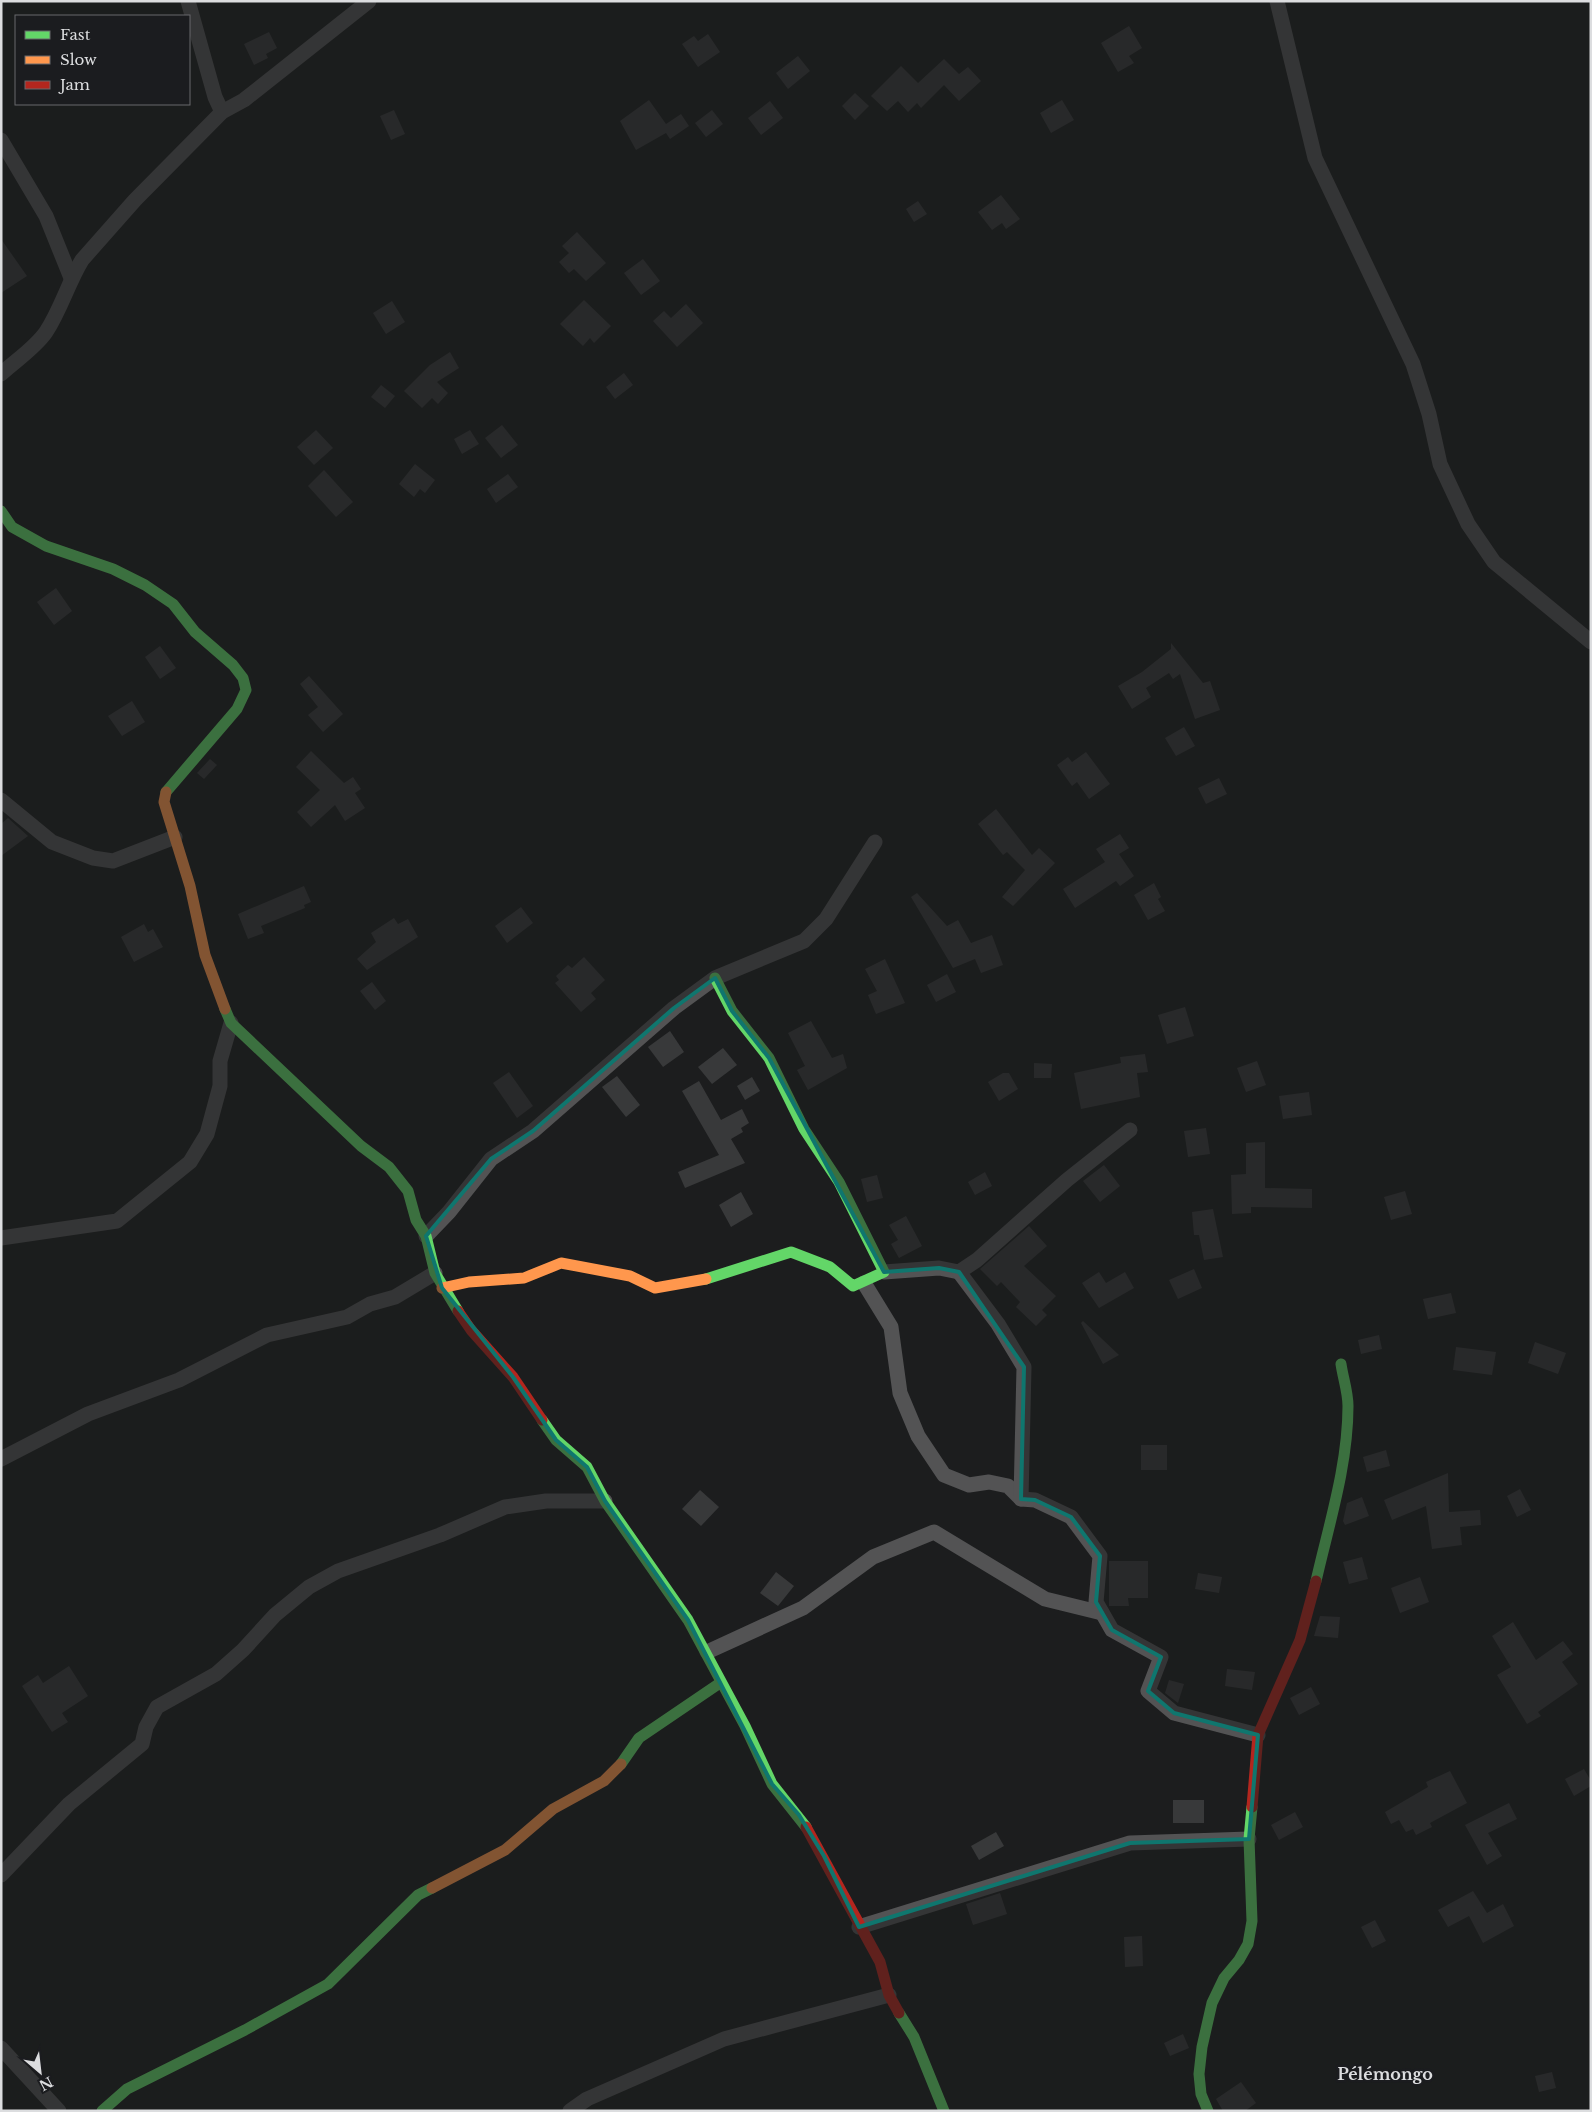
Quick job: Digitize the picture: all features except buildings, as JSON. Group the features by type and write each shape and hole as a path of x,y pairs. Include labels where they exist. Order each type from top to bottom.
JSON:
{"street":[{"path":"188,1 215,97 222,112"},
{"path":"1,374 45,334 59,310 71,278 82,260 135,200 222,112 244,100 369,1"},
{"path":"1277,1 1315,158 1412,364 1429,414 1440,464 1468,524 1494,562 1591,642"},
{"path":"1,140 46,216 71,278"},
{"path":"1,511 12,527 46,546 113,569 145,585 173,604 195,632 233,665 243,678 246,690 237,709 166,790 164,802 190,886 205,955 217,992 232,1023 257,1049 361,1146 389,1167 408,1191 416,1220 426,1236 435,1273 442,1288 471,1330 513,1377 556,1440 587,1467 605,1501 688,1620 707,1652 720,1683 745,1726 772,1784 799,1816 814,1840 859,1927 880,1962 889,1995 914,2038 944,2111"},
{"path":"1,800 52,842 93,858 113,861 175,837"},
{"path":"426,1236 449,1212 492,1159 533,1131 674,1008 715,978 804,942 826,919 875,842"},
{"path":"715,978 732,1011 769,1058 804,1130 839,1182 884,1272"},
{"path":"1,1238 117,1221 190,1162 207,1134 220,1086 220,1061 232,1023"},
{"path":"959,1272 977,1260 1067,1180 1130,1130"},
{"path":"442,1288 469,1282 524,1278 561,1263 630,1276 655,1288 716,1277 790,1252 830,1267 853,1286 864,1283 884,1272 939,1268 959,1272 998,1324 1024,1367 1021,1499"},
{"path":"1,1459 88,1414 179,1380 267,1335 347,1317 370,1304 395,1297 435,1273"},
{"path":"864,1283 891,1327 900,1393 918,1436 944,1475 970,1485 989,1482 1008,1486 1021,1499 1035,1500 1071,1517 1100,1556 1096,1602 1112,1630 1161,1658 1148,1691 1174,1713 1258,1735"},
{"path":"1208,2111 1201,2094 1199,2074 1202,2047 1212,2003 1224,1978 1239,1960 1248,1944 1252,1921 1250,1901 1252,1885 1250,1839 1258,1735 1300,1640 1326,1540 1345,1440 1348,1405 1341,1364"},
{"path":"1,1875 44,1833 69,1804 142,1744 146,1727 157,1707 216,1674 243,1650 275,1615 310,1587 338,1571 440,1535 505,1507 546,1502 605,1501"},
{"path":"707,1652 804,1608 873,1556 934,1532 1045,1599 1102,1613"},
{"path":"102,2111 127,2090 245,2030 328,1984 418,1896 504,1850 554,1809 604,1781 623,1762 639,1738 698,1696 720,1683"},
{"path":"859,1927 1130,1843 1250,1839"},
{"path":"570,2111 587,2099 724,2039 889,1995"},
{"path":"1,2048 59,2111"}],"highlighted area":[{"path":"715,978 732,1011 769,1058 884,1272 939,1268 959,1272 1024,1367 1021,1499 1035,1500 1071,1517 1100,1556 1096,1602 1112,1630 1161,1657 1148,1691 1174,1713 1258,1735 1249,1839 1130,1843 859,1927 824,1856 799,1815 772,1784 688,1620 605,1501 587,1467 556,1440 513,1377 442,1288 426,1236 491,1159 533,1131 674,1008"}],"traffic: fast":[{"path":"1,511 12,527 46,546 113,569 145,585 173,604 195,632 233,665 243,678 246,690 237,709 166,792"},
{"path":"706,1279 791,1252 830,1267 853,1286 884,1272 839,1182 804,1129 769,1058 732,1011 715,978"},
{"path":"225,1009 231,1023 361,1146 389,1167 408,1191 416,1220 426,1236 435,1273 458,1311"},
{"path":"1316,1581 1337,1494 1345,1450 1348,1401 1341,1364"},
{"path":"542,1420 556,1440 587,1467 605,1501 688,1620 745,1726 772,1784 806,1827"},
{"path":"621,1764 639,1738 720,1683"},
{"path":"1208,2111 1201,2094 1199,2074 1202,2047 1212,2003 1224,1978 1239,1960 1248,1944 1252,1921 1249,1839 1252,1807"},
{"path":"102,2111 127,2089 245,2030 328,1984 418,1895 432,1888"},
{"path":"899,2013 914,2037 944,2111"}],"traffic: slow":[{"path":"166,792 164,802 190,886 205,955 225,1009"},
{"path":"442,1288 469,1282 524,1278 561,1263 630,1276 655,1288 706,1279"},
{"path":"432,1888 505,1850 553,1809 604,1781 621,1764"}],"traffic: jam":[{"path":"458,1311 471,1330 513,1377 542,1420"},
{"path":"1252,1807 1258,1735 1300,1640 1316,1581"},
{"path":"806,1827 880,1962 889,1995 899,2013"}],"district":[{"name":"Pélémongo","path":"1385,2074"}]}
